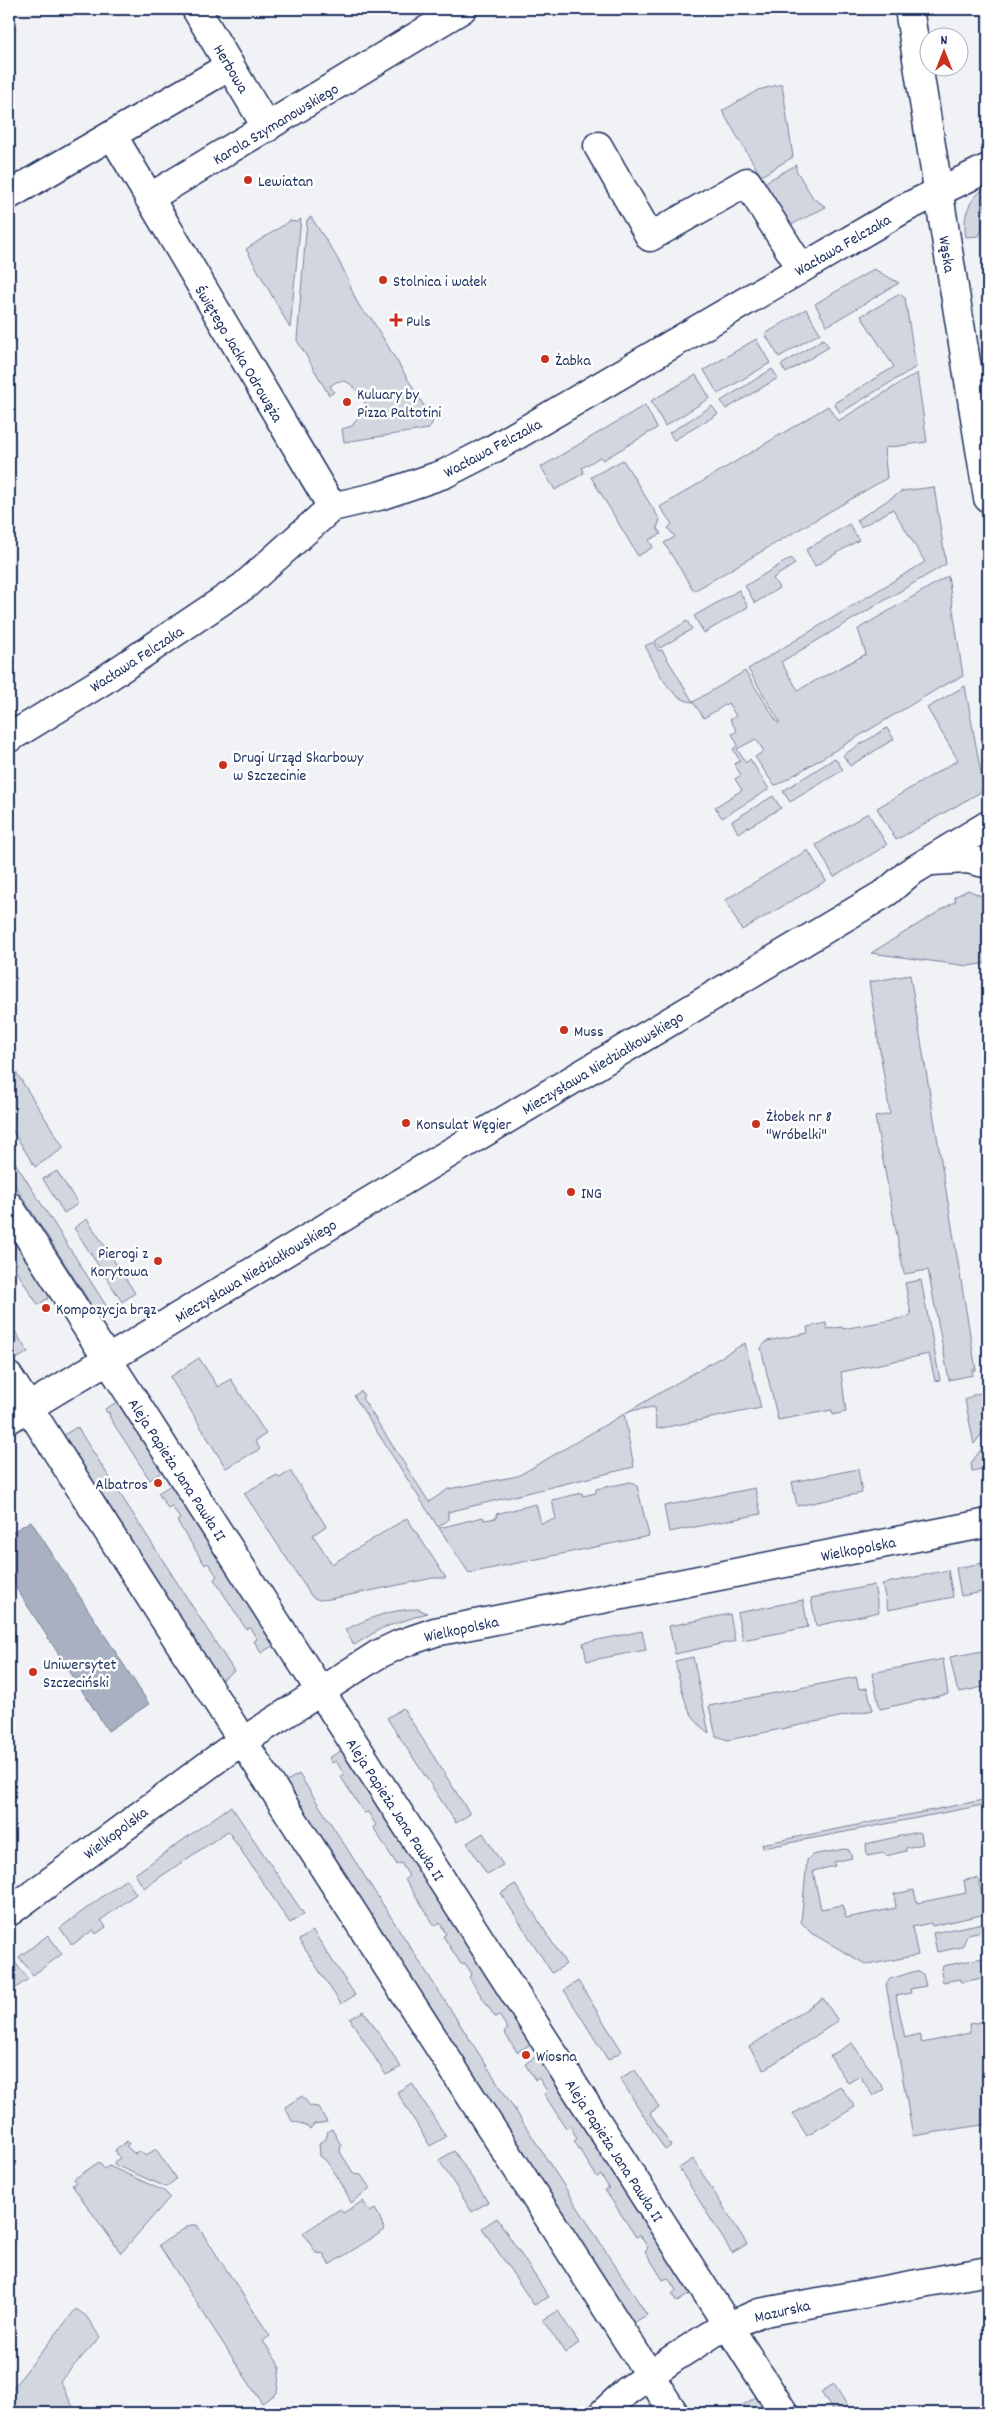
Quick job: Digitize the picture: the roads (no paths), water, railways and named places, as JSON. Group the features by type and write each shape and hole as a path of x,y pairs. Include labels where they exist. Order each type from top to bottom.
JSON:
{"street":[{"name":"Herbowa","path":"196,9 267,128"},
{"name":"Karola Szymanowskiego","path":"149,198 462,9"},
{"name":"Wąska","path":"908,9 988,498"},
{"path":"9,195 230,66"},
{"path":"113,136 149,198"},
{"path":"598,146 650,237 748,182 801,268"},
{"name":"Wacława Felczaka","path":"9,738 104,680 244,586 332,507 379,496 444,474 492,450 908,206 988,168"},
{"name":"Świętego Jacka Odrowąża","path":"149,198 332,507"},
{"name":"Mieczysława Niedziałkowskiego","path":"19,1414 887,892 909,873 988,825"},
{"path":"928,862 967,859 988,864"},
{"name":"Aleja Papieża Jana Pawła II","path":"9,1206 784,2413"},
{"path":"9,1377 19,1414 243,1742 674,2413"},
{"name":"Wielkopolska","path":"9,1912 160,1799 243,1742 383,1652 435,1632 988,1523"},
{"name":"Mazurska","path":"603,2413 627,2391 649,2375 728,2326 770,2310 988,2271"}],"water":[{"path":"31,1521 149,1704 108,1731 9,1577 9,1534"}],"place":[{"name":"Lewiatan","path":"248,180"},
{"name":"Stolnica i wałek","path":"383,280"},
{"name":"Puls","path":"396,320"},
{"name":"Żabka","path":"545,359"},
{"name":"Kuluary by Pizza Paltotini","path":"347,402"},
{"name":"Drugi Urząd Skarbowy w Szczecinie","path":"223,765"},
{"name":"Muss","path":"564,1030"},
{"name":"Konsulat Węgier","path":"406,1123"},
{"name":"Żłobek nr 8 \"Wróbelki\"","path":"756,1124"},
{"name":"ING","path":"571,1192"},
{"name":"Pierogi z Korytowa","path":"158,1261"},
{"name":"Kompozycja brąz","path":"46,1308"},
{"name":"Albatros","path":"158,1483"},
{"name":"Uniwersytet Szczeciński","path":"33,1672"},
{"name":"Wiosna","path":"526,2055"}]}
